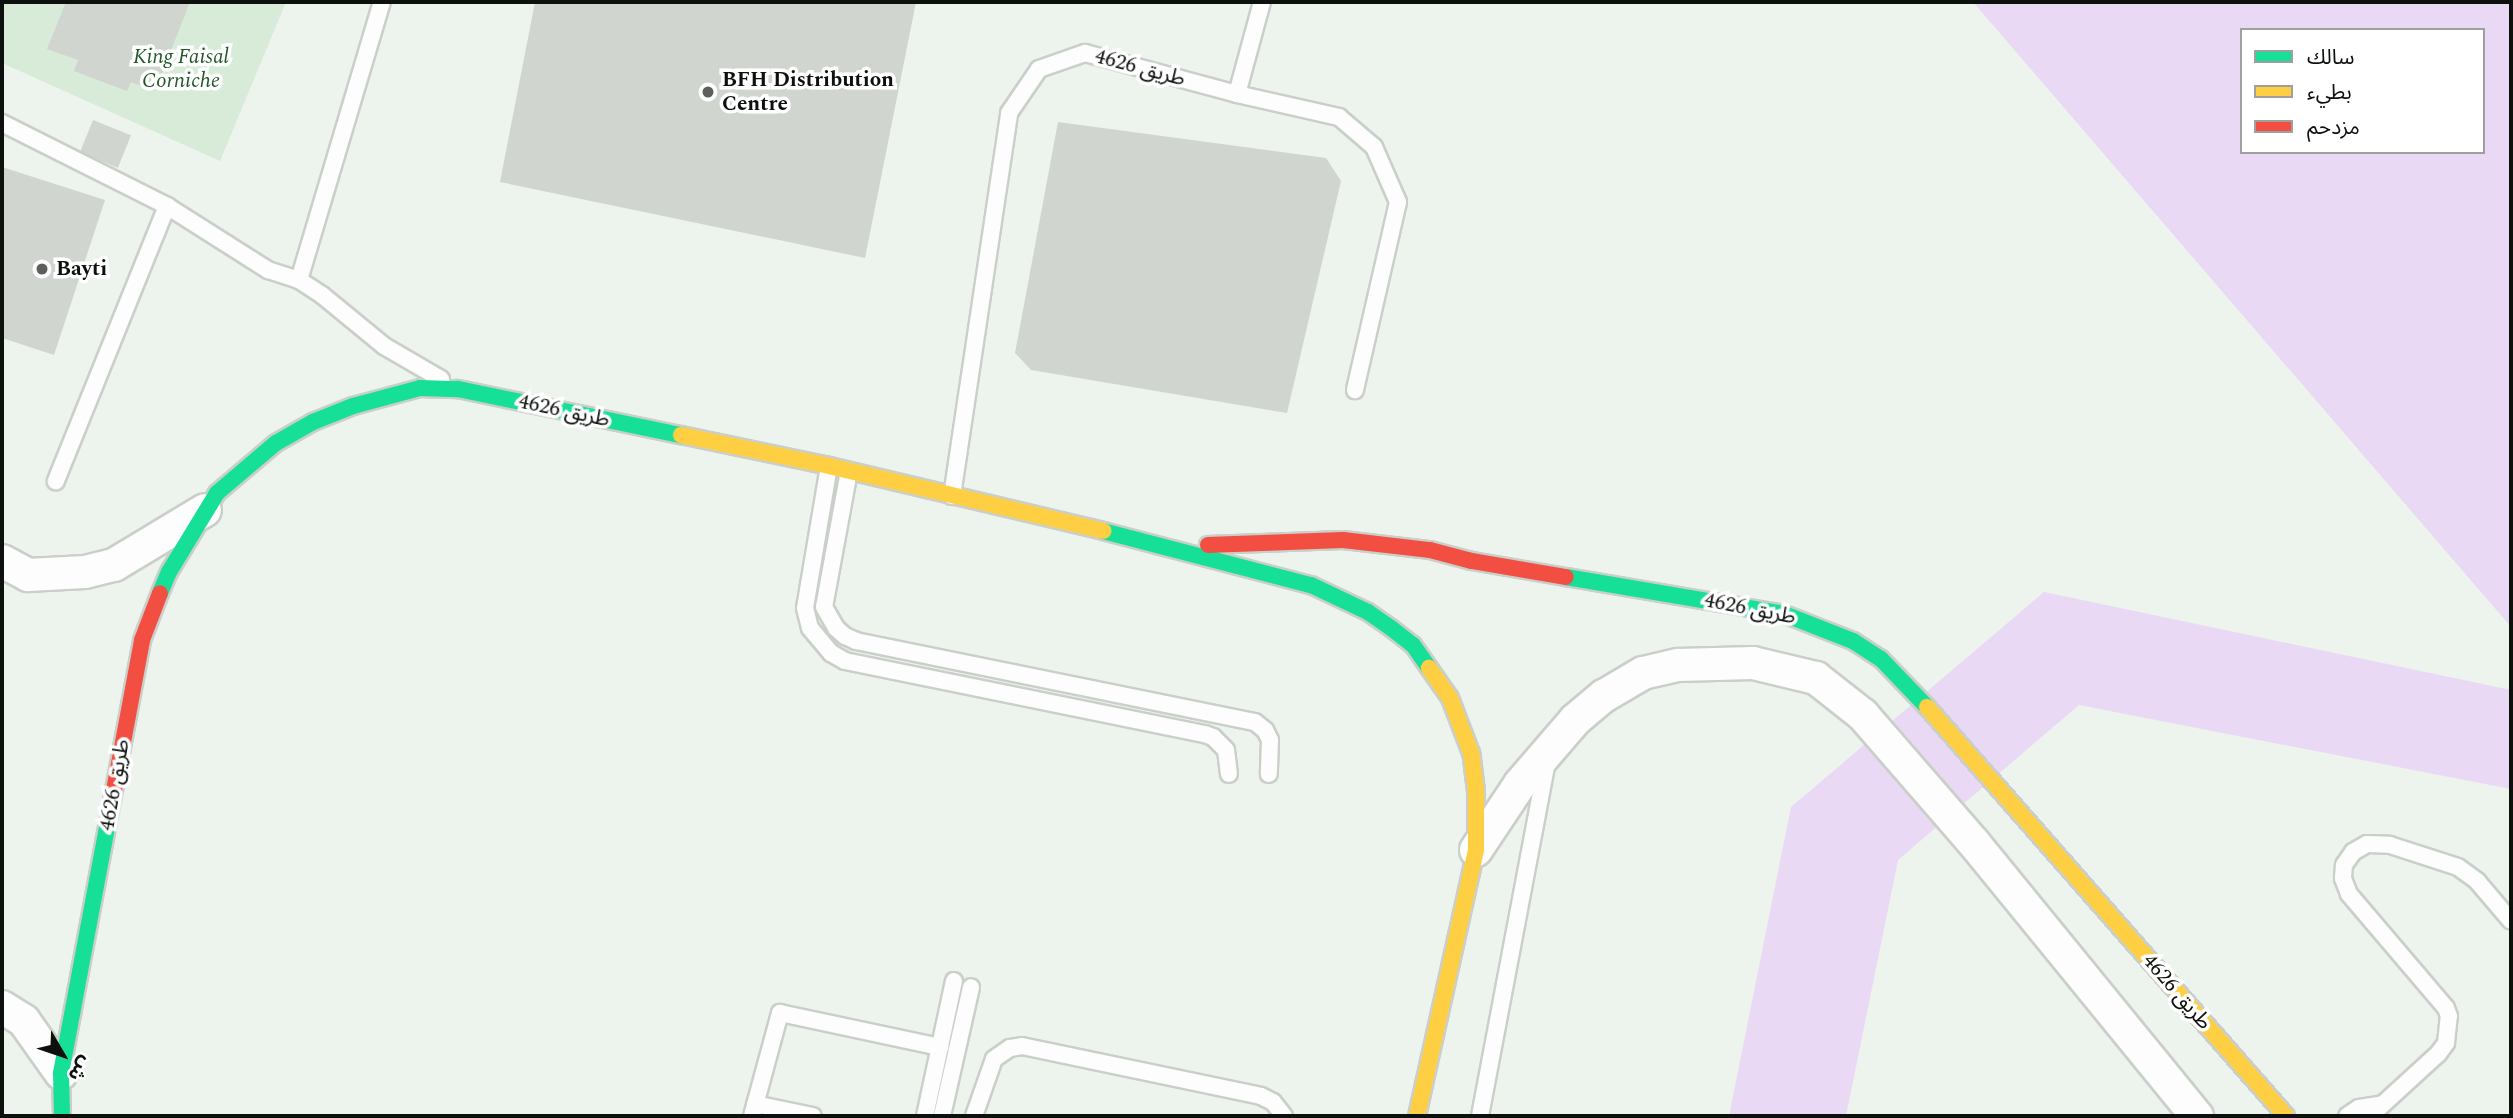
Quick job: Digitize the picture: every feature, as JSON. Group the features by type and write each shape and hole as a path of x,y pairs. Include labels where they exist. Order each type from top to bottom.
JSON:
{"street":[{"name":"طريق 4626","path":"61,1116 61,1073 142,640 169,572 218,493 276,443 313,422 394,393 420,388 458,389 829,466 1171,547 1311,585 1368,612 1413,645 1450,698 1471,753 1476,791 1476,850 1417,1116"},
{"name":"طريق 4626","path":"2,561 28,575 85,572 114,565 205,510"},
{"name":"طريق 4626","path":"1171,547 1343,540 1387,544 1771,611 1809,621 1853,641 1881,659 1903,679 2286,1116"},
{"name":"طريق 4626","path":"1476,850 1496,817 1575,719 1604,696 1643,673 1678,665 1753,663 1816,678 1863,715 1974,843 2197,1116"},
{"path":"2,1007 24,1021 61,1073"}],"lane":[{"path":"299,280 382,2"},
{"path":"1237,94 1262,2"},
{"name":"طريق 4626","path":"953,496 1009,113 1039,69 1085,52 1237,94 1339,117 1374,146 1398,202 1355,390"},
{"path":"2,123 167,206 268,270 299,280 322,295 384,346 458,389"},
{"path":"56,481 167,206"},
{"path":"829,466 805,608 810,628 831,653 845,661 1205,734 1213,737 1226,750 1228,774"},
{"path":"849,471 824,607 836,628 845,636 856,641 1255,722 1265,730 1270,740 1269,774"},
{"path":"1480,1116 1549,749"},
{"path":"2347,1116 2358,1108 2379,1112 2438,1054 2446,1043 2449,1016 2446,1008 2349,894 2343,878 2344,864 2353,852 2367,844 2390,845 2458,867 2477,881 2511,921"},
{"path":"925,1116 954,981"},
{"path":"942,1116 971,987"},
{"path":"813,1116 753,1110 780,1013 940,1047"},
{"path":"974,1116 994,1059 1010,1048 1022,1046 1261,1096 1273,1102 1284,1116"}],"green space":[{"name":"King Faisal Corniche","path":"2,2 286,2 220,161 2,63"}],"shaded area":[{"path":"1973,2 2511,2 2511,627"},
{"path":"2044,592 2511,690 2511,789 2079,705 1898,860 1846,1116 1729,1116 1791,807"}],"building":[{"path":"66,2 190,2 155,91 131,82 127,91 74,71 78,60 47,49"},
{"name":"BFH Distribution Centre","path":"535,2 916,2 865,258 500,182"},
{"path":"93,120 131,135 118,168 80,152"},
{"path":"1058,122 1326,158 1341,181 1287,413 1031,370 1015,353"},
{"name":"Bayti","path":"2,167 105,200 54,355 2,338"}],"traffic: fast":[{"path":"160,593 169,572 217,493 276,443 313,422 353,406 420,388 458,389 681,435"},
{"path":"1103,531 1311,585 1368,612 1391,628 1413,645 1429,668"},
{"path":"1566,577 1784,614 1853,641 1881,659 1927,707"},
{"path":"62,1116 61,1073 112,801"}],"traffic: slow":[{"path":"681,435 829,466 1103,531"},
{"path":"1417,1116 1476,850 1476,791 1471,753 1450,698 1429,668"},
{"path":"1927,707 2286,1116"}],"traffic: jam":[{"path":"1208,545 1343,540 1430,550 1472,561 1566,577"},
{"path":"112,801 142,640 160,593"}],"place":[{"name":"BFH Distribution Centre","path":"708,92"},
{"name":"Bayti","path":"42,269"}]}
